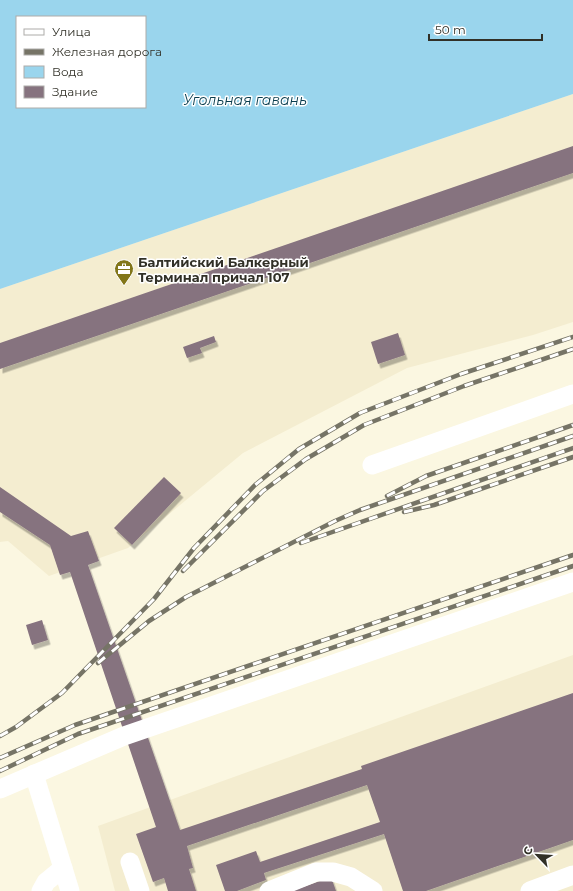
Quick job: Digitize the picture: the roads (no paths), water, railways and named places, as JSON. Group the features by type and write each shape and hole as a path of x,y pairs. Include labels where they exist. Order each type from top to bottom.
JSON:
{"lane":[{"path":"372,465 573,394"},
{"path":"0,789 124,736 573,582"},
{"path":"34,774 70,891"},
{"path":"130,862 140,891"},
{"path":"41,891 46,882 63,868"},
{"path":"269,891 316,872 333,872 351,877 373,891"},
{"path":"530,891 573,875"}],"water":[{"name":"Угольная гавань","path":"0,0 573,0 573,94 0,289"}],"railway":[{"path":"0,736 16,727 62,693 154,599 194,548 255,485 299,449 360,413 461,374 573,337"},
{"path":"183,571 263,491 306,459 364,425 464,386 573,349"},
{"path":"387,496 426,476 573,425"},
{"path":"98,663 149,621 186,597 335,521 360,510 573,436"},
{"path":"301,543 573,448"},
{"path":"404,512 434,505 573,457"},
{"path":"0,758 75,725 573,555"},
{"path":"0,771 78,734 573,566"}],"place":[{"name":"Балтийский Балкерный Терминал причал 107","path":"124,286"}]}
